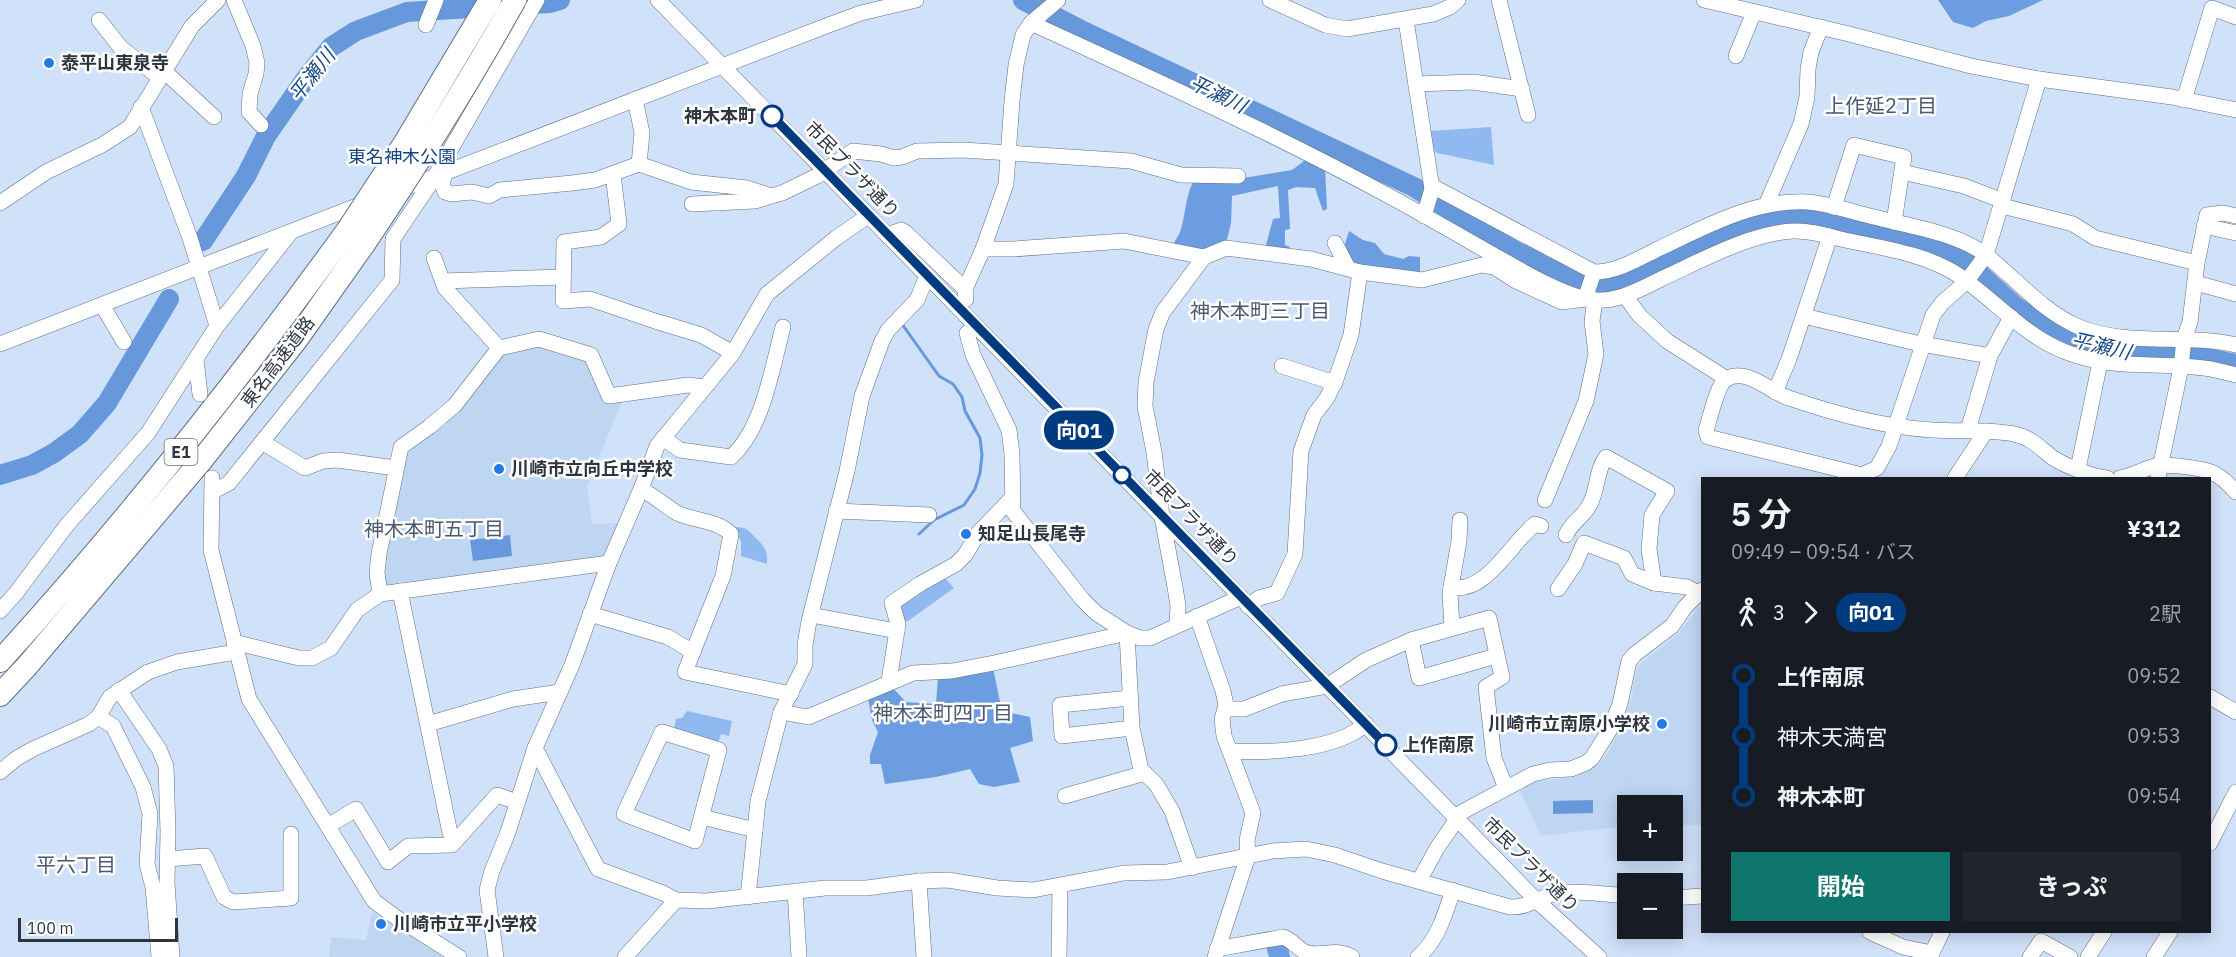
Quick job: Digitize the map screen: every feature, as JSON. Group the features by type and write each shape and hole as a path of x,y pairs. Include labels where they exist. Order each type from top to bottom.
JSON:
{"highway":[{"name":"東名高速道路","path":"0,695 201,462 297,339 356,238 406,141 490,0"},
{"name":"東名高速道路","path":"0,661 61,594 188,443 278,326 418,164 477,68 528,4"}],"street":[{"path":"0,204 46,172 102,145 130,127 192,26 218,0"},
{"path":"234,0 253,46 257,63 250,94 249,112 261,125"},
{"path":"427,23 436,0"},
{"name":"市民プラザ通り","path":"658,0 1538,902 1599,957"},
{"path":"0,344 291,232 440,170 861,13 916,0"},
{"path":"1270,0 1325,25 1347,29 1432,14 1450,7 1458,0"},
{"path":"1499,0 1527,115"},
{"path":"1704,0 1821,27 1971,66 2236,110"},
{"path":"887,235 900,230 904,232 966,294 1006,184 1016,65 1023,35 1031,23 1056,2"},
{"path":"459,957 374,901 249,699 211,550 213,485 229,483 392,280 393,239 440,170 528,4"},
{"path":"2184,100 2212,8 2236,17"},
{"path":"1736,56 1754,12"},
{"path":"99,20 121,48 161,74 214,117"},
{"path":"1406,20 1432,187 1424,214"},
{"path":"1031,23 1307,153 1424,214 1548,285 1589,298"},
{"path":"1766,205 1801,124 1807,97 1811,52 1821,27"},
{"path":"2039,79 1986,255 1966,282 1942,303 1933,315 1897,427 1877,468 1859,477 1708,437 1706,430 1721,385 1727,379 1739,376 1750,378 1786,397 1897,427 2015,434 2032,440 2057,460 2096,477"},
{"path":"1416,84 1473,82 1522,89"},
{"path":"635,99 642,133 639,164"},
{"path":"141,107 200,267 217,326"},
{"path":"408,118 409,128 440,170 445,192 451,194 472,192 489,195 500,190 596,180 639,164 691,182 747,188 771,196"},
{"path":"1834,207 1854,145 1904,157 1894,222"},
{"path":"692,204 755,201 771,196 802,184 853,152 881,154 894,158 917,150 963,150 1131,160 1181,175 1238,176"},
{"path":"1902,172 1964,186 2003,204 2073,224 2095,238 2197,263"},
{"path":"613,174 619,224 601,237 564,242 563,301 590,298 655,321 701,334 734,353"},
{"path":"1432,187 1575,263 1593,275 1626,264 1718,221 1766,205 1809,202 1894,222 1959,242 1986,255 2046,308 2072,324 2114,336 2184,340 2213,339 2236,345"},
{"path":"2160,472 2184,340 2190,322 2197,263 2206,215 2223,213 2236,216"},
{"path":"496,957 487,890 535,748 561,692 609,563 657,446 734,353 760,302 767,294 868,216"},
{"path":"2204,226 2236,233"},
{"path":"1177,625 1177,596 1145,406 1147,374 1156,329 1163,312 1204,257 1226,248 1311,259 1354,270 1422,280 1482,265 1494,267 1516,281 1562,302 1589,298 1626,297 1762,236 1798,231 1818,232 1940,264 2049,344 2078,356 2122,365 2181,365 2236,375"},
{"path":"0,611 67,525 148,434 217,326 291,232"},
{"path":"1775,392 1804,316 1830,236"},
{"path":"983,249 1124,241 1204,257"},
{"path":"967,333 972,356 1009,430 1012,454 1012,511 1082,599 1096,613 1127,633 1140,638 1150,638 1197,616 1277,592 1295,554 1301,451 1314,415 1327,398 1335,382 1351,335 1354,270 1335,243"},
{"path":"434,258 445,288 499,348"},
{"path":"1545,500 1586,402 1596,354 1589,298 1593,275"},
{"path":"748,897 758,801 781,712 805,664 805,645 811,615 847,471 862,396 888,330 917,300 927,276"},
{"path":"443,281 562,277"},
{"path":"2196,283 2236,294"},
{"path":"1626,297 1639,315 1667,341 1727,379"},
{"path":"102,304 124,342"},
{"path":"1804,316 1923,344 1990,356"},
{"path":"1968,430 1990,356 2011,317"},
{"path":"663,438 680,450 731,457 743,447 760,410 783,327"},
{"path":"380,594 376,573 401,447 455,405 499,348 539,339 591,355 609,396 688,385 705,387"},
{"path":"196,360 200,394"},
{"path":"2078,469 2100,362"},
{"path":"1282,366 1335,382"},
{"path":"1956,477 1986,431"},
{"path":"262,442 305,468 323,461 337,460 396,468"},
{"path":"1566,534 1570,526 1590,505 1601,464 1606,457 1649,480 1667,491 1653,515 1649,549 1654,584"},
{"path":"2126,477 2152,467 2160,472 2204,468 2225,480 2236,492"},
{"path":"641,489 657,497 677,512 725,528 730,534 723,576 685,672 791,694"},
{"path":"889,681 898,624 892,603 956,564 965,555 979,532 1012,498"},
{"path":"836,511 929,515"},
{"path":"1452,628 1451,587 1459,541 1460,520"},
{"path":"1451,587 1462,590 1482,579 1536,523"},
{"path":"1419,881 1456,818 1470,807 1533,774 1571,769 1586,764 1592,758 1609,731 1620,704 1629,661 1672,626 1700,591 1687,587 1654,584 1632,574 1624,558 1584,543 1575,564 1558,589"},
{"path":"0,772 33,749 83,727 98,717 110,697 119,690 148,672 177,662 235,647 299,658 312,658 331,648 357,610 380,594 609,563"},
{"path":"400,591 450,833"},
{"path":"590,614 668,638 693,652"},
{"path":"811,615 897,631"},
{"path":"1197,616 1223,691 1226,709 1222,719 1224,736 1253,813 1246,840 1248,856 1242,880 1216,953"},
{"path":"1226,709 1244,709 1282,694 1327,686 1366,660 1411,640 1489,618 1502,677 1486,687 1494,758 1506,788"},
{"path":"781,712 808,717 862,696 889,681 913,673 952,671 1127,633"},
{"path":"1127,633 1132,728 1141,770 1156,784 1172,811 1192,868"},
{"path":"1411,640 1419,678 1496,656"},
{"path":"119,690 159,749 166,766 167,884 172,957"},
{"path":"428,724 513,699 561,692"},
{"path":"1130,698 1060,705 1062,736 1132,728"},
{"path":"2211,698 2236,712"},
{"path":"98,717 113,726 143,787 150,814 147,864 153,887 159,957"},
{"path":"1230,751 1266,753 1314,746 1345,737 1366,724"},
{"path":"662,732 719,750 702,817 694,841 624,814 662,732"},
{"path":"535,748 598,869 676,900 695,901 825,888 867,888 919,881 948,880 997,888 1033,890 1124,873 1167,872 1272,851 1306,849 1335,855 1510,907 1538,902 1552,894 1572,892 1617,895"},
{"path":"1065,796 1145,773"},
{"path":"2211,841 2236,792"},
{"path":"328,826 356,809 388,862 408,846 453,845 498,795 517,802"},
{"path":"702,817 755,830"},
{"path":"168,859 205,856 224,897 233,902 291,898 291,834"},
{"path":"919,881 924,957"},
{"path":"1059,957 1060,886"},
{"path":"1418,957 1428,948 1434,938 1453,890"},
{"path":"795,891 799,957"},
{"path":"1683,897 1701,896"},
{"path":"625,957 676,900"},
{"path":"1876,933 1903,947 1931,955 1942,933"},
{"path":"2088,957 2103,933"},
{"path":"2154,957 2169,933"},
{"path":"1216,953 1283,937 1308,953 1339,952 1352,957"},
{"path":"2030,957 2041,941 2070,957"}],"shaded area":[{"path":"1938,0 2043,0 2009,16 1986,21 1973,28 1953,22"},
{"path":"1491,127 1494,165 1437,153 1433,150 1431,131"},
{"path":"1308,158 1325,167 1327,209 1323,211 1315,188 1296,187 1288,190 1290,229 1285,230 1285,245 1290,247 1289,251 1269,249 1266,245 1273,219 1280,218 1278,186 1232,196 1231,223 1226,244 1210,250 1173,245 1180,232 1194,180 1231,180 1292,170"},
{"path":"1349,231 1363,240 1375,243 1384,254 1403,259 1409,256 1420,257 1420,277 1353,267 1340,247 1345,244"},
{"name":"川崎市立向丘中学校","path":"539,343 587,357 598,382 624,397 587,486 592,524 623,523 612,549 598,562 396,588 387,585 383,572 407,452 446,424 444,420 502,349"},
{"path":"733,528 748,530 763,546 767,555 767,564 741,556 741,541"},
{"path":"510,535 512,556 473,561 470,540"},
{"path":"944,577 954,588 908,621 902,621 898,611 902,602"},
{"name":"川崎市立南原小学校","path":"1701,605 1701,825 1683,825 1683,795 1617,795 1617,827 1541,836 1520,791 1535,782 1574,777 1599,763 1609,751 1632,698 1634,679 1639,665 1678,634"},
{"path":"993,668 1002,711 1030,717 1033,741 1010,748 1020,782 994,787 979,784 970,769 936,777 885,784 881,764 870,764 870,755 878,732 872,720 868,698 892,687 906,702 936,704 938,677"},
{"path":"687,711 732,721 729,736 721,734 718,743 674,729 676,719 682,718"},
{"path":"1593,800 1593,813 1553,814 1553,801"},
{"name":"川崎市立平小学校","path":"372,912 443,957 329,957 331,937 366,940"},
{"path":"1279,944 1288,946 1290,957 1269,957 1266,946"}],"waterway":[{"name":"平瀬川","path":"203,241 246,176 266,136 331,47 356,31 407,12 549,3 560,0"},
{"path":"1023,0 1081,30 1414,187 1513,250 1575,281 1596,287 1615,285 1726,233 1766,221 1796,218 1824,222 1944,252 1968,263 2016,307 2070,342 2119,354 2202,357 2236,364"},
{"name":"平瀬川","path":"0,475 32,465 54,453 80,434 107,403 169,299"},
{"path":"902,324 939,376 953,384 962,397 965,411 980,438 982,455 975,489 964,505 934,520 919,534"}],"bus line":[{"name":"向01","path":"772,116 1386,745"}],"place":[{"name":"泰平山東泉寺","path":"49,63"},
{"name":"神木本町","path":"772,116"},
{"name":"川崎市立向丘中学校","path":"499,469"},
{"name":"知足山長尾寺","path":"966,534"},
{"name":"川崎市立南原小学校","path":"1662,724"},
{"name":"上作南原","path":"1386,745"},
{"name":"川崎市立平小学校","path":"381,924"}],"district":[{"name":"上作延2丁目","path":"1881,106"},
{"name":"神木本町三丁目","path":"1260,311"},
{"name":"神木本町五丁目","path":"434,529"},
{"name":"神木本町四丁目","path":"943,713"},
{"name":"平六丁目","path":"76,865"}],"park label":[{"name":"東名神木公園","path":"402,157"}]}
